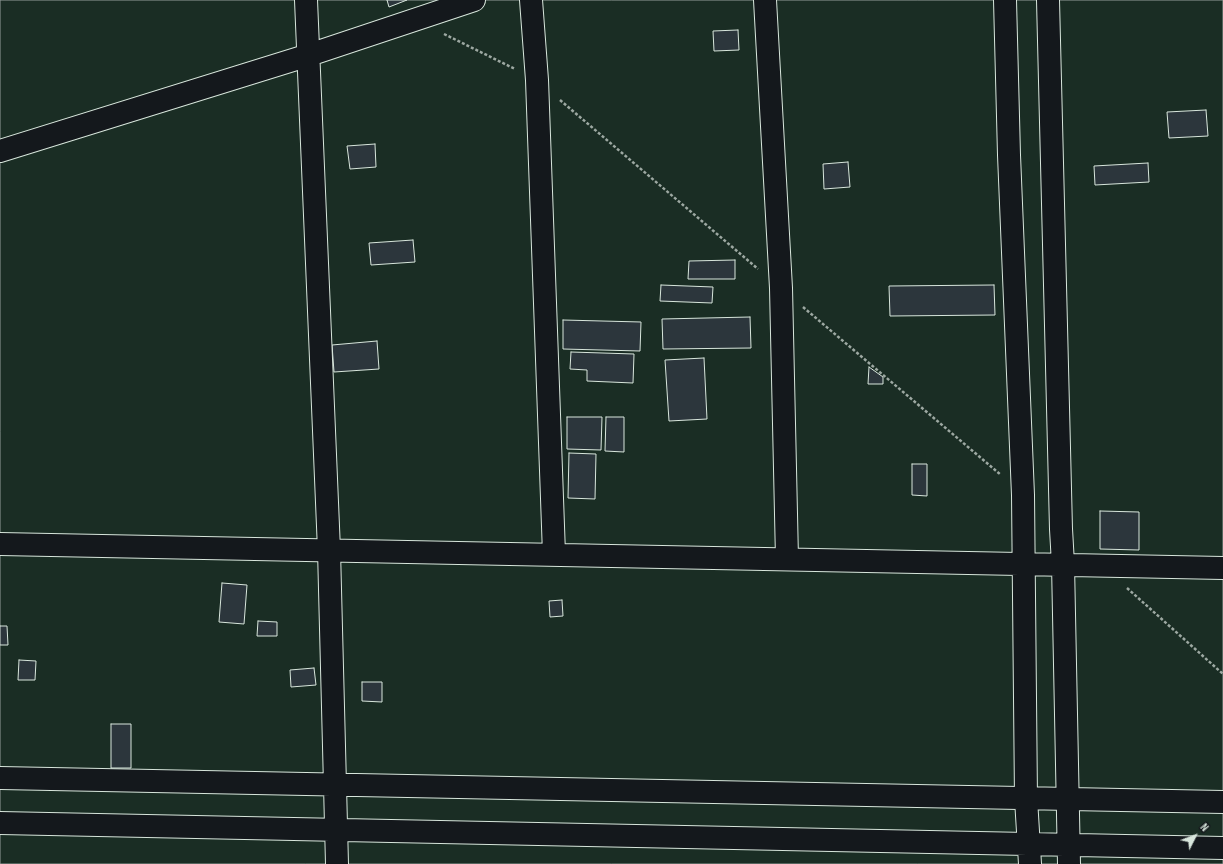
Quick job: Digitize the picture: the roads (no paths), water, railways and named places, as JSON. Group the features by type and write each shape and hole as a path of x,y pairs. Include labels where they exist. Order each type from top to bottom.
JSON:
{"street":[{"path":"306,0 329,550 337,864"},
{"path":"0,152 309,55 474,0"},
{"path":"531,0 537,80 554,554"},
{"path":"765,0 781,288 787,559"},
{"path":"1005,0 1009,155 1023,494 1026,798 1030,854"},
{"path":"1048,0 1061,529 1064,564 1069,854"},
{"path":"0,544 1223,568"},
{"path":"0,778 1223,802"},
{"path":"0,823 336,830 1030,854 1069,854 1223,848"}]}
